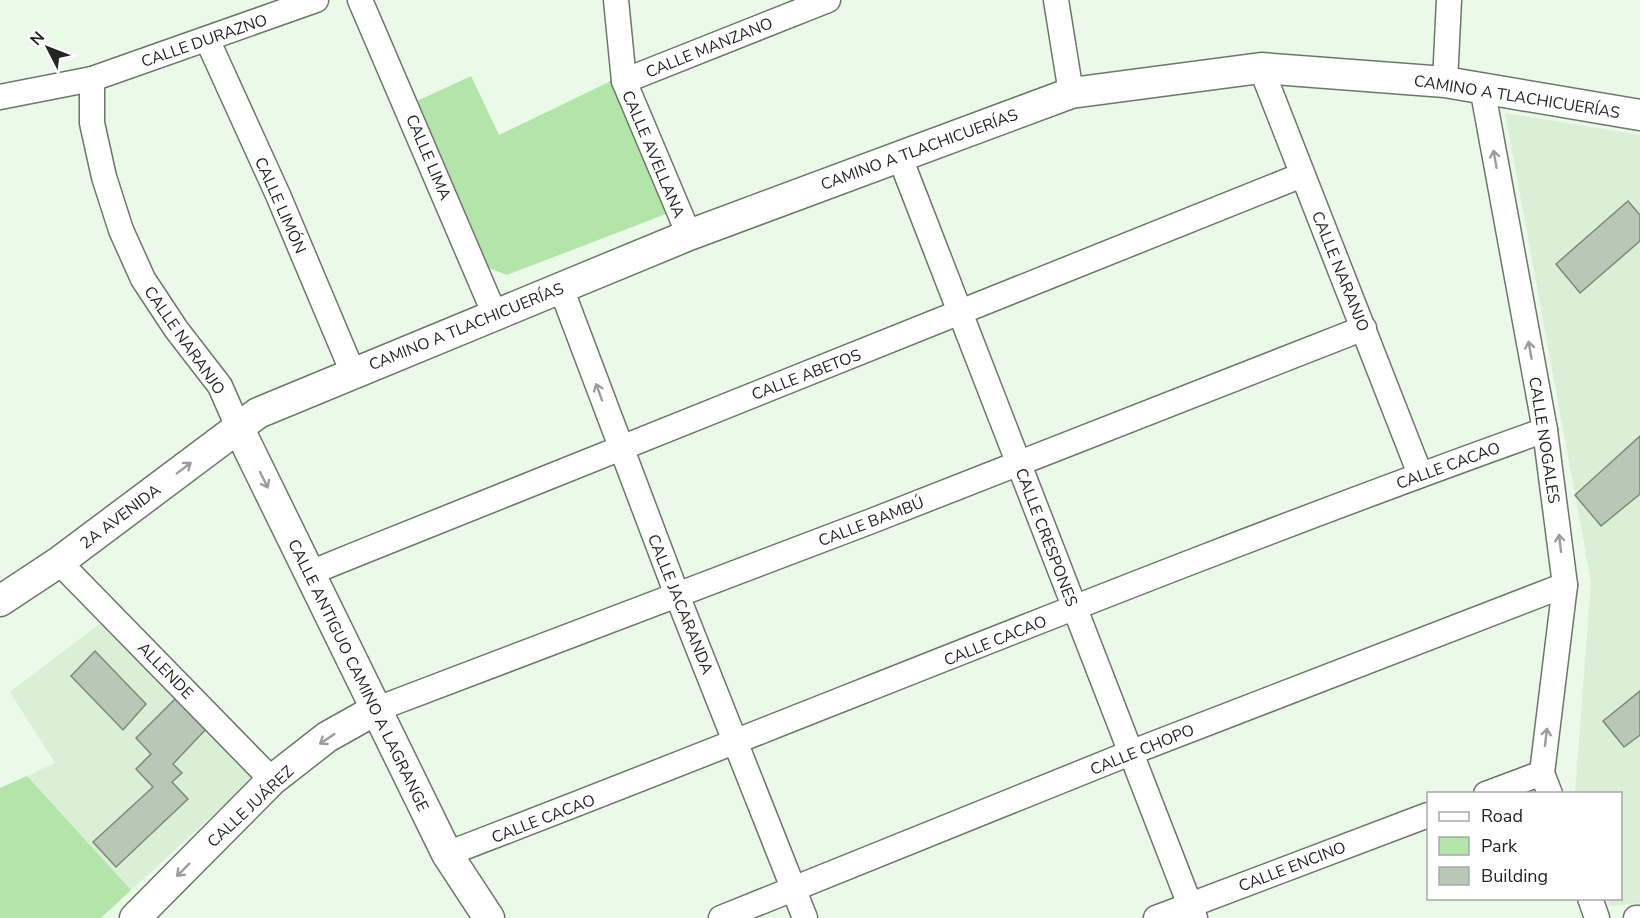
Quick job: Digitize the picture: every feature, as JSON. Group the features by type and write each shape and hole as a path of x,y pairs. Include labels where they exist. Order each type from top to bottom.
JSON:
{"street":[{"name":"CALLE DURAZNO","path":"0,97 92,79 316,0"},
{"name":"CALLE LIMA","path":"360,0 495,315"},
{"name":"CALLE AVELLANA","path":"616,0 624,81 689,235"},
{"name":"CALLE MANZANO","path":"624,81 828,0"},
{"path":"1056,0 1071,93"},
{"path":"1445,82 1449,0"},
{"name":"CALLE LIMÓN","path":"207,39 278,195 353,373"},
{"name":"CAMINO A TLACHICUERÍAS","path":"238,427 258,413 689,235 899,155 1071,93 1261,68 1445,82 1640,115"},
{"name":"CALLE NARANJO","path":"1261,68 1420,474"},
{"name":"CALLE NARANJO","path":"92,79 92,123 104,177 121,230 143,279 176,329 204,361 220,386 238,427"},
{"name":"CALLE NOGALES","path":"1482,87 1545,430 1565,585 1546,783"},
{"name":"CALLE CRESPONES","path":"899,155 1192,911"},
{"name":"CALLE ABETOS","path":"310,573 620,447 960,315 1302,175"},
{"name":"CALLE JACARANDA","path":"561,288 677,595 805,918"},
{"name":"CALLE BAMBÚ","path":"377,709 1020,464 1364,328"},
{"name":"2A AVENIDA","path":"0,601 59,562 238,427"},
{"name":"CALLE ANTIGUO CAMINO A LAGRANGE","path":"238,427 447,855 489,918"},
{"name":"CALLE CACAO","path":"447,855 1420,474 1545,430"},
{"name":"ALLENDE","path":"59,562 272,780"},
{"name":"CALLE CHOPO","path":"721,918 1130,753 1565,585"},
{"name":"CALLE JUÁREZ","path":"135,918 272,780 327,737 377,709"},
{"path":"1497,792 1546,783"},
{"name":"CALLE ENCINO","path":"1156,918 1192,911 1427,815"},
{"path":"1591,900 1597,918"}],"shaded area":[{"path":"1505,113 1640,135 1640,903 1611,906 1608,900 1622,900 1622,792 1575,792 1591,582"},
{"path":"106,619 254,777 131,890 27,776 55,763 10,692"}],"green space":[{"path":"471,76 499,135 611,81 666,214 507,275 489,268 417,101"},
{"path":"27,776 131,890 101,918 0,918 0,788"}],"building":[{"path":"1628,201 1640,215 1640,241 1580,293 1556,264"},
{"path":"1640,436 1640,494 1601,526 1575,495"},
{"path":"95,651 146,704 123,730 71,676"},
{"path":"1640,691 1640,735 1624,747 1603,721"},
{"path":"178,696 208,727 173,764 182,773 172,782 188,799 116,867 93,842 153,787 136,769 151,754 136,738"}]}
